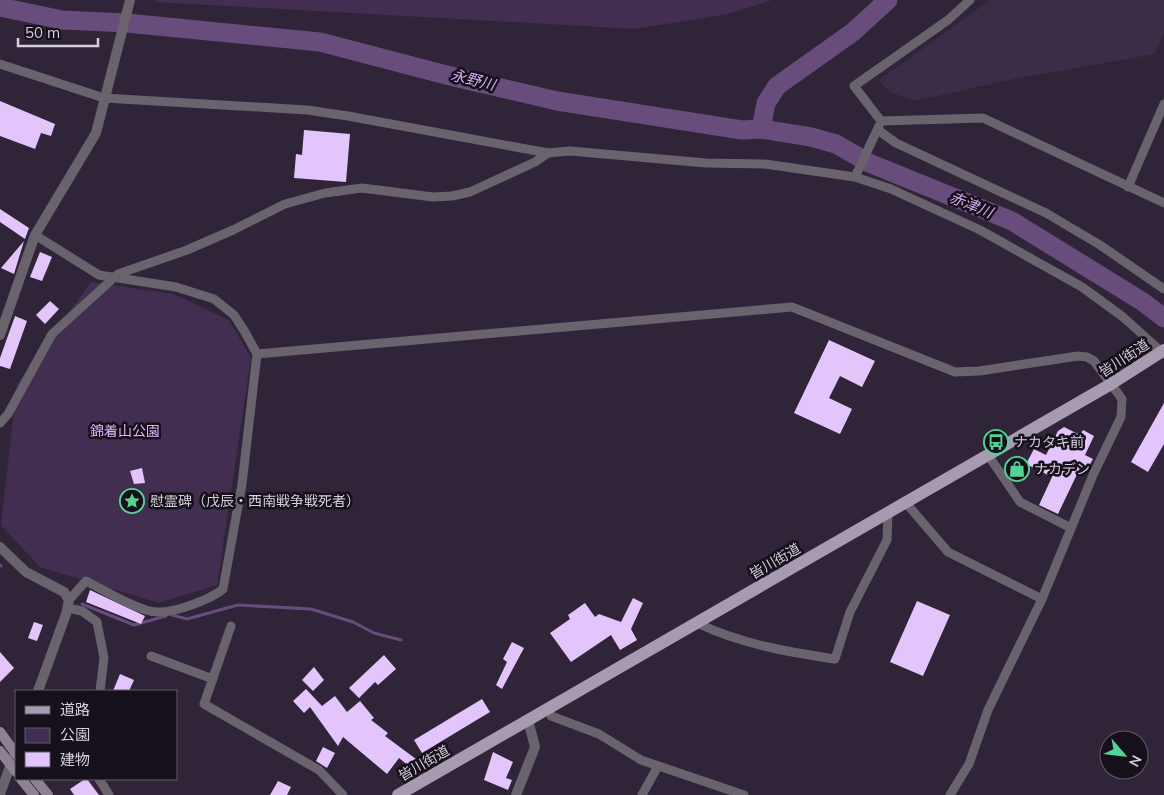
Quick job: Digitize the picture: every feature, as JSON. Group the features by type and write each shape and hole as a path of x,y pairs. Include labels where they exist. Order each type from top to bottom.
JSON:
{"main road":[{"name":"皆川街道","path":"398,795 906,503 1163,352"},
{"path":"0,732 15,751"},
{"path":"0,751 14,769"},
{"path":"22,780 34,795"},
{"path":"36,780 48,795"}],"street":[{"path":"0,335 35,235 48,210 96,133 130,0"},
{"path":"970,0 948,20 854,86 880,125 896,143 1046,213 1100,245 1164,289"},
{"path":"0,64 104,98 307,110 357,117 548,153 570,151 706,163 765,164 856,175 931,206 1034,259 1088,292 1123,317 1163,352"},
{"path":"1128,187 1164,104"},
{"path":"880,125 983,118 1164,204"},
{"path":"856,175 880,125"},
{"path":"0,423 8,414 52,334 112,278 233,230 285,204 325,193 362,188 433,197 452,196 470,192 535,162 548,153"},
{"path":"35,235 99,275 176,287 214,299 234,315 257,354 242,484 223,589 213,598 157,613 131,604 86,581 69,604 38,690"},
{"path":"257,354 792,307 955,372 979,371 1078,356 1094,361 1122,399 1123,410 1042,599 988,710 969,764 950,795"},
{"path":"988,455 1020,502 1071,528"},
{"path":"906,503 948,552 1042,599"},
{"path":"697,623 714,632 775,650 835,658 850,612 887,540 888,513"},
{"path":"0,547 26,572 64,592 69,604 97,622 104,658 100,690"},
{"path":"231,626 204,704 319,770 343,795"},
{"path":"151,656 213,679"},
{"path":"548,709 552,716 598,734 641,760 744,795"},
{"path":"516,795 535,747 528,720"},
{"path":"642,795 658,766"},
{"path":"0,794 14,769"},
{"path":"100,780 109,795"}],"shaded area":[{"path":"990,0 1164,0 1164,33 1155,54 1014,79 915,101 889,92 879,80"}],"green space":[{"path":"156,0 772,0 728,14 635,29 155,2"},
{"name":"錦着山公園","path":"91,282 173,294 229,320 251,358 217,585 159,603 40,567 1,525 17,384"}],"building":[{"path":"0,101 55,124 51,136 41,133 35,149 0,136"},
{"path":"304,130 350,134 346,182 294,178 296,154 302,155"},
{"path":"0,209 29,228 25,239 0,222"},
{"path":"24,241 14,274 1,268"},
{"path":"40,252 52,257 42,281 30,277"},
{"path":"50,301 59,309 45,324 36,315"},
{"path":"15,316 27,321 10,369 0,366 0,358"},
{"path":"829,340 875,361 862,387 840,376 829,398 852,409 840,434 794,413"},
{"path":"1164,403 1164,444 1148,472 1131,462"},
{"path":"1064,427 1080,435 1083,430 1094,436 1085,455 1093,459 1086,471 1080,468 1058,514 1039,505 1052,477 1026,464 1034,449 1046,455 1058,431"},
{"name":"ナカデン","path":"1012,459 1030,469 1022,480 1006,470 1006,463"},
{"path":"142,468 145,483 134,484 130,471"},
{"path":"90,590 145,616 141,624 86,602"},
{"path":"633,598 643,603 631,629 637,640 620,650 611,635 571,662 550,633 570,619 568,615 585,603 595,617 599,614 621,622"},
{"path":"917,601 950,615 923,676 890,662"},
{"path":"34,622 43,625 37,641 28,638"},
{"path":"512,642 524,648 502,689 496,685 507,662 503,659"},
{"path":"0,652 14,668 0,682"},
{"path":"384,655 396,669 378,685 375,682 359,698 349,688"},
{"path":"314,667 324,680 313,691 302,680"},
{"path":"120,674 134,680 129,690 113,690"},
{"path":"306,689 322,706 335,696 347,712 360,701 374,718 371,720 388,733 385,736 420,762 414,770 399,758 387,774 343,737 338,746 310,707 304,713 293,701"},
{"path":"482,699 490,712 422,753 414,740"},
{"path":"323,747 335,753 327,768 316,761"},
{"path":"493,752 513,762 506,778 512,780 508,790 484,780"},
{"path":"84,780 88,780 99,795 74,795 70,789"},
{"path":"278,781 291,787 287,795 270,795"}],"waterway":[{"name":"永野川","path":"761,129 766,103 777,86 853,32 888,0"},
{"name":"永野川","path":"0,7 62,20 127,23 320,42 454,77 557,101 742,130 761,129 811,137 836,144 869,163 1012,221 1143,302 1164,318"},
{"path":"82,604 134,625 166,616"},
{"path":"172,615 187,619 238,605 311,609 353,622 374,633 401,640"}],"place":[{"name":"ナカタキ前","path":"996,442"},
{"name":"ナカデン","path":"1017,469"},
{"name":"慰霊碑（戊辰・西南戦争戦死者）","path":"132,501"}],"water label":[{"name":"赤津川","path":"971,205"}]}
